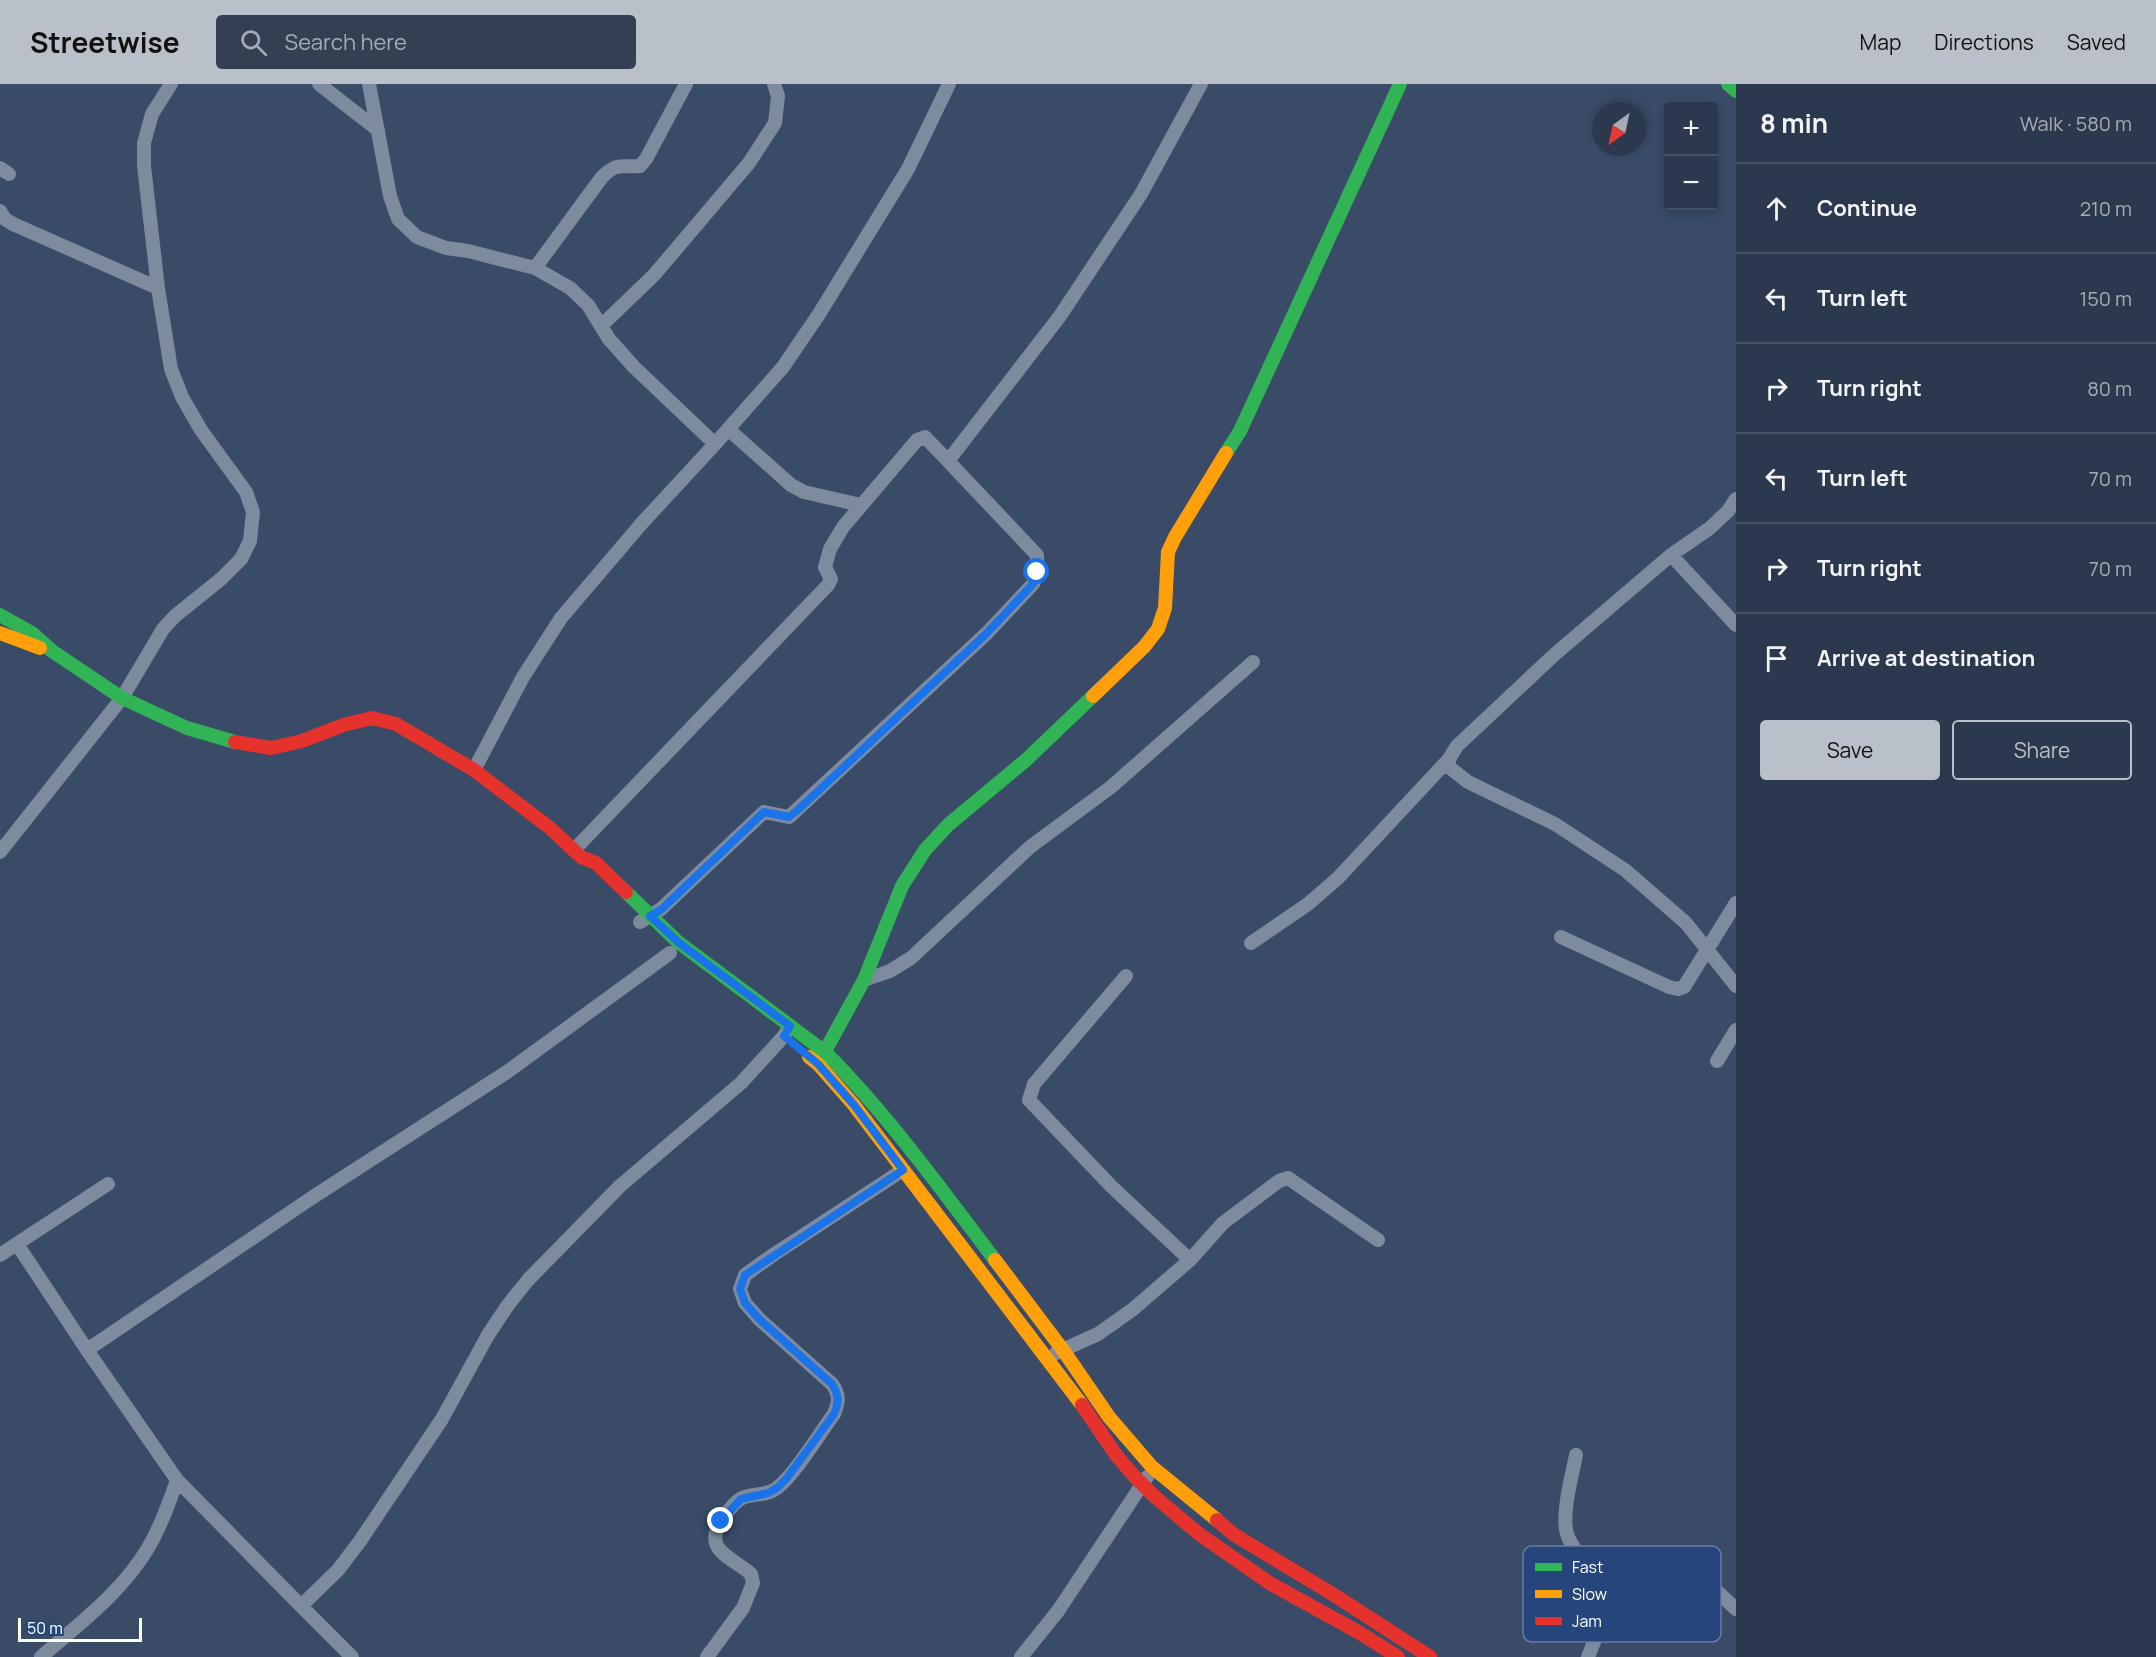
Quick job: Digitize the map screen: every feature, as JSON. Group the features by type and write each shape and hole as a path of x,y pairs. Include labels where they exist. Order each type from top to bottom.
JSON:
{"street":[{"path":"0,852 122,698 163,629 241,559 250,541 253,512 246,492 201,430 182,397 171,369 158,288 144,166 144,143 152,114 171,84"},
{"path":"319,84 378,130"},
{"path":"369,84 390,196 398,219 417,237 446,248 468,251 534,268 570,288 588,305 609,339 634,366 715,444"},
{"path":"534,268 610,169 619,165 640,166 646,159 686,84"},
{"path":"601,326 654,275 748,163 775,123 778,96 774,84"},
{"path":"474,770 523,677 561,618 642,523 783,367 819,314 908,169 949,84"},
{"path":"948,460 1060,316 1079,288 1141,194 1201,84"},
{"path":"821,1058 864,980 902,886 925,850 948,825 1035,752 1144,647 1158,629 1165,608 1165,571 1168,552 1239,431 1400,84"},
{"path":"1728,84 1736,91"},
{"path":"0,211 13,224 158,288"},
{"path":"728,429 790,484 804,492 861,505"},
{"path":"578,853 828,585 831,579 825,567 830,549 843,527 917,440 925,437 1037,555 1037,572 1033,584 987,633 794,813 789,817 764,812 662,909 645,919"},
{"path":"1251,943 1308,904 1338,878 1449,759 1457,746 1554,655 1671,555 1710,528 1728,511 1736,499"},
{"path":"1671,555 1736,625"},
{"path":"0,615 32,633 52,651 122,698 187,728 239,743 271,748 302,741 343,725 372,718 396,724 474,770 550,828 578,853 596,863 645,919 670,953 787,1031"},
{"path":"0,633 52,651"},
{"path":"864,980 890,971 911,958 1030,847 1111,787 1253,662"},
{"path":"1449,759 1449,767 1468,782 1555,825 1625,870 1686,923 1736,986"},
{"path":"1561,937 1669,987 1678,989 1684,987 1736,903"},
{"path":"645,919 678,942 821,1058 843,1070 914,1153 1063,1350 1109,1417 1154,1469 1233,1534 1430,1657"},
{"path":"87,1350 312,1197 507,1072 670,953"},
{"path":"1126,976 1034,1084 1029,1100 1111,1186 1190,1260"},
{"path":"1718,1061 1736,1030"},
{"path":"301,1606 338,1570 360,1542 442,1419 488,1335 528,1280 620,1186 741,1083 787,1031"},
{"path":"821,1058 854,1105 1085,1409 1116,1455 1142,1483 1223,1552 1293,1597 1351,1627 1398,1657"},
{"path":"707,1657 743,1608 753,1583 751,1574 720,1552 714,1541 721,1521 741,1499 768,1493 787,1478 834,1414 839,1403 838,1393 832,1384 759,1319 745,1303 740,1289 745,1275 903,1170"},
{"path":"1045,1358 1098,1335 1119,1320 1190,1260 1223,1223 1274,1184 1288,1178 1378,1240"},
{"path":"0,1255 108,1184"},
{"path":"17,1244 177,1480 352,1657"},
{"path":"1573,1546 1565,1527 1576,1455"},
{"path":"1021,1657 1058,1611 1142,1483 1154,1469"},
{"path":"41,1657 105,1602 147,1551 164,1519 177,1480"},
{"path":"1238,1562 1249,1544"},
{"path":"1721,1595 1736,1609"},
{"path":"1588,1657 1594,1642"}],"traffic: fast":[{"path":"1226,453 1240,431 1400,84"},
{"path":"1728,84 1736,91"},
{"path":"0,615 32,633 52,651 122,698 187,728 235,742"},
{"path":"818,1064 864,980 902,886 925,850 948,825 1026,760 1093,696"},
{"path":"626,892 678,942 825,1052 871,1101 995,1260"}],"traffic: slow":[{"path":"1093,696 1144,647 1158,629 1165,608 1168,552 1226,453"},
{"path":"0,633 40,648"},
{"path":"809,1057 854,1105 1082,1405"},
{"path":"995,1260 1063,1350 1109,1417 1152,1467 1217,1520"}],"traffic: jam":[{"path":"235,742 271,748 302,741 343,725 372,718 396,724 474,770 550,828 581,857 596,863 626,892"},
{"path":"1082,1405 1116,1455 1134,1476 1199,1534 1271,1584 1360,1633 1398,1657"},
{"path":"1217,1520 1233,1534 1430,1657"}],"route":[{"path":"721,1521 741,1499 768,1493 787,1478 834,1414 839,1403 838,1393 832,1384 759,1319 745,1303 740,1289 745,1275 903,1170 854,1105 818,1064 784,1036 790,1026 678,942 650,916 662,909 764,812 789,817 799,809 987,633 1033,584 1037,572"}]}
